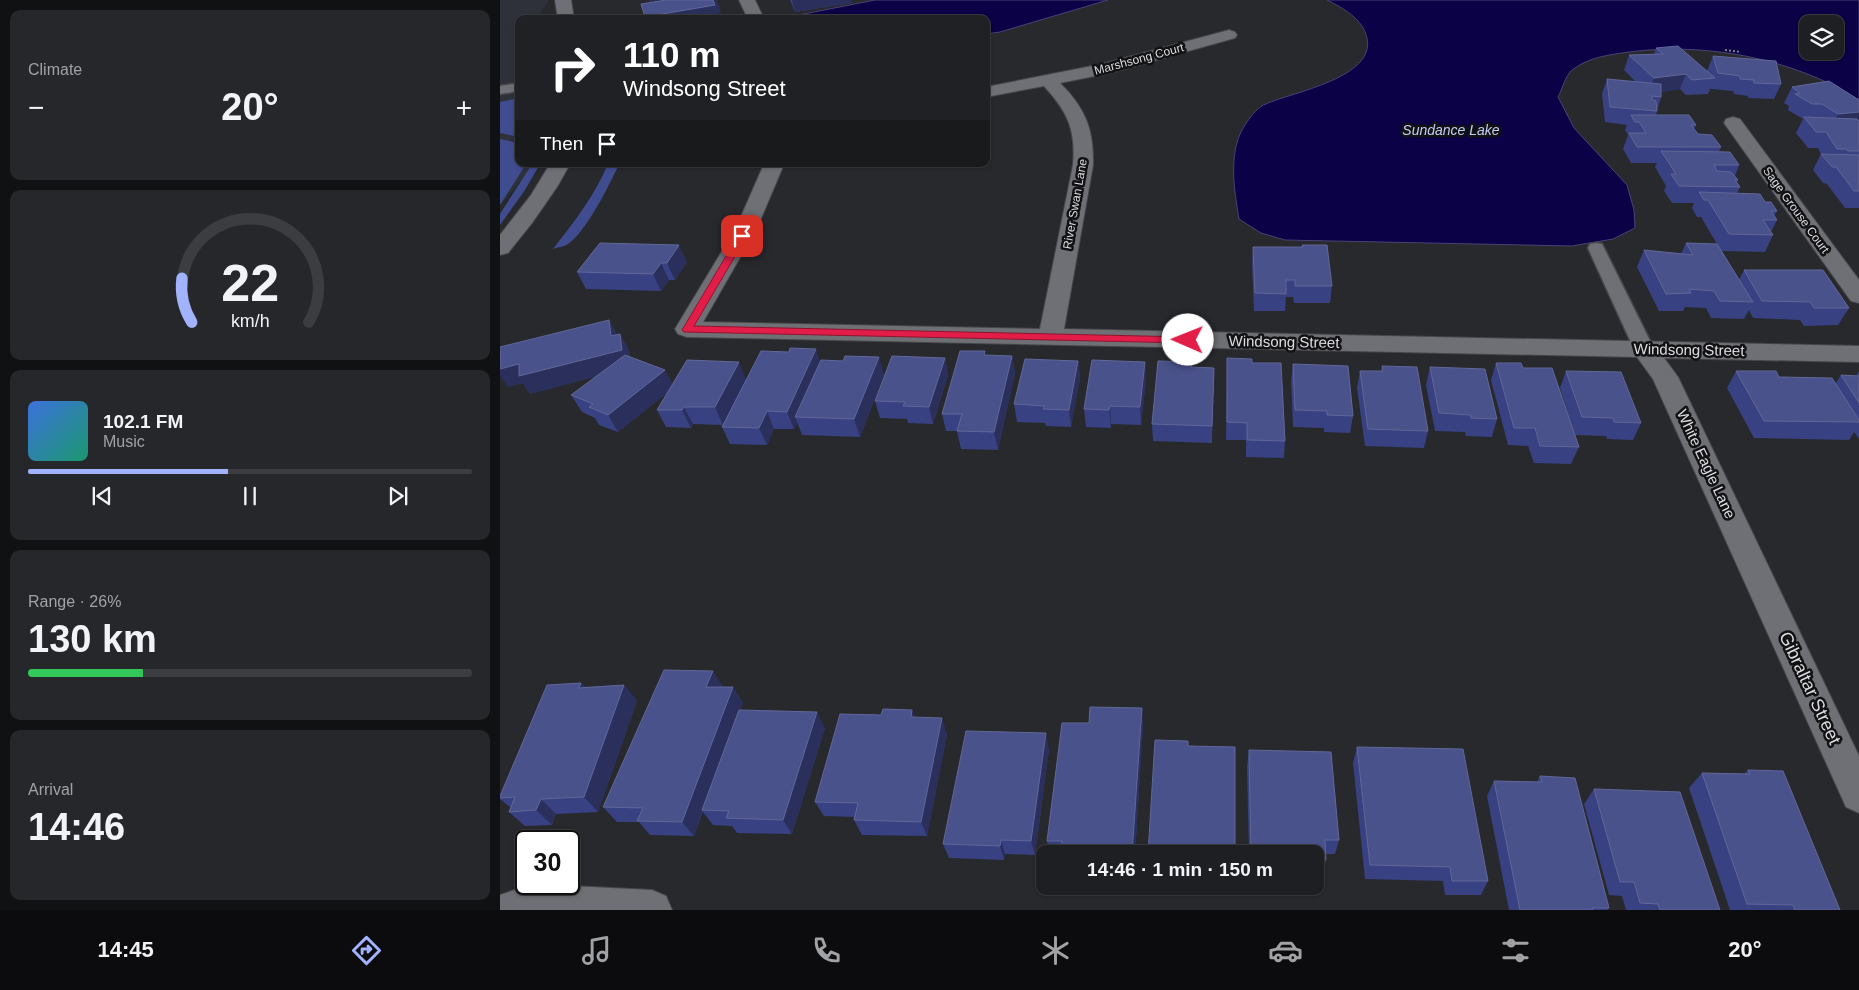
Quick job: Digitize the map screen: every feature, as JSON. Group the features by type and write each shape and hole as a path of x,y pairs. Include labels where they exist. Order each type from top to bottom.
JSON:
{"street":[{"path":"563,0 565,15"},
{"path":"747,0 754,15"},
{"name":"Marshsong Court","path":"990,91 1104,69 1228,35"},
{"name":"River Swan Lane","path":"1049,81 1076,113 1083,130 1085,148 1084,165 1050,337"},
{"name":"Sage Grouse Court","path":"1733,123 1859,296"},
{"path":"500,248 523,222 551,182 558,167"},
{"name":"Windsong Street","path":"773,167 768,184 752,220 687,330 1859,354"},
{"name":"White Eagle Lane","path":"1644,350 1665,377 1761,582"},
{"name":"Gibraltar Street","path":"1761,582 1859,795"},
{"path":"510,910 531,904 652,910"}],"lane":[{"path":"500,90 515,88"},
{"path":"1596,248 1644,350"}],"path":[{"path":"1725,50 1741,52"},
{"path":"1733,51 1734,58"}],"shaded area":[{"path":"500,0 549,0 539,15 515,15 515,167 532,167 500,205"},
{"path":"515,99 515,136 500,133 500,102"},
{"path":"500,139 515,142 515,167 524,167 500,205"},
{"path":"530,167 538,167 525,190 500,225 500,214"},
{"path":"607,167 618,167 590,219 568,244 553,249 576,218"}],"water":[{"path":"875,0 1108,0 990,33 990,15 799,15"},
{"name":"Sundance Lake","path":"1327,0 1859,0 1859,100 1833,85 1806,73 1748,56 1688,49 1658,49 1599,57 1585,62 1572,70 1558,97 1574,128 1627,185 1634,210 1635,228 1613,239 1572,246 1285,240 1261,233 1239,219 1235,195 1234,156 1241,133 1253,114 1263,105 1330,82 1359,64 1366,52 1367,38 1361,25 1346,11"}],"building":[{"path":"666,0 713,0 715,5 657,15 644,15 641,4"},
{"path":"1678,46 1715,78 1692,80 1686,74 1654,78 1629,55 1663,54 1656,48"},
{"path":"1713,56 1776,61 1781,84 1754,83 1754,80 1740,79 1740,76 1718,73"},
{"path":"1607,79 1661,84 1661,97 1652,96 1652,100 1656,101 1657,111 1610,107"},
{"path":"1829,81 1859,100 1859,112 1838,114 1822,104 1812,104 1795,94 1800,93 1792,87"},
{"path":"1631,115 1689,115 1696,125 1691,125 1698,134 1712,135 1721,147 1637,147 1629,133 1646,133 1639,122 1635,122"},
{"path":"1804,117 1857,119 1859,121 1859,151 1837,149 1826,132 1816,132"},
{"path":"1661,151 1730,152 1739,165 1714,165 1717,171 1731,172 1738,180 1735,180 1740,187 1679,186 1671,174 1676,174"},
{"path":"1821,154 1859,155 1859,191 1854,191 1836,167 1832,167"},
{"path":"1699,192 1760,194 1765,202 1771,202 1777,211 1771,211 1777,220 1763,220 1773,235 1729,234 1708,200 1704,200"},
{"path":"600,243 679,245 667,263 661,263 653,274 577,272"},
{"path":"1686,243 1717,244 1753,302 1720,301 1714,291 1689,289 1691,293 1666,294 1644,250 1693,255"},
{"path":"1302,245 1327,245 1332,286 1295,286 1295,280 1286,280 1286,294 1255,293 1253,247 1303,247"},
{"path":"1744,270 1823,270 1849,308 1814,308 1810,302 1762,301"},
{"path":"609,320 611,336 620,334 622,350 519,376 519,364 500,369 500,347"},
{"path":"790,348 816,349 787,412 767,411 759,428 722,427 761,351 789,352"},
{"path":"960,351 985,351 984,355 1012,356 994,432 957,431 962,414 942,414"},
{"path":"625,355 665,370 608,415 589,407 593,404 571,395"},
{"path":"845,356 879,357 854,419 795,417 821,360 843,361"},
{"path":"892,356 945,358 929,407 903,406 905,402 875,401"},
{"path":"1227,358 1252,359 1252,363 1281,363 1285,441 1247,440 1247,423 1227,422"},
{"path":"1025,359 1078,361 1069,410 1043,409 1045,406 1014,404"},
{"path":"687,360 739,362 715,407 684,407 682,410 657,410"},
{"path":"1092,360 1145,362 1140,407 1110,406 1109,410 1084,409"},
{"path":"1158,361 1192,362 1191,367 1214,368 1212,426 1152,424"},
{"path":"1496,363 1521,363 1523,368 1552,368 1579,447 1540,446 1535,428 1514,428"},
{"path":"1293,364 1348,366 1353,416 1327,415 1327,411 1295,410"},
{"path":"1382,366 1417,367 1428,431 1368,429 1360,371 1383,371"},
{"path":"1430,367 1485,369 1497,419 1471,418 1470,415 1439,413"},
{"path":"1566,371 1621,372 1641,423 1614,422 1613,418 1582,417"},
{"path":"1736,371 1776,371 1779,377 1832,378 1859,422 1764,421"},
{"path":"1841,375 1859,376 1859,403"},
{"path":"664,670 713,671 706,687 733,687 682,822 637,821 643,808 603,807"},
{"path":"581,683 579,688 624,685 584,797 541,799 536,810 509,812 515,797 500,798 500,796 547,685"},
{"path":"1090,707 1142,708 1133,845 1062,845 1062,841 1047,841 1062,723 1089,723"},
{"path":"883,709 912,710 911,717 942,718 921,822 854,820 858,803 815,802 840,714 881,715"},
{"path":"739,710 817,712 783,820 726,818 729,811 702,810"},
{"path":"966,731 1046,733 1031,841 1001,840 1000,846 943,844"},
{"path":"1155,740 1188,741 1188,746 1235,747 1235,845 1149,845"},
{"path":"1357,747 1463,749 1488,881 1452,881 1450,867 1370,865"},
{"path":"1249,750 1331,752 1339,840 1325,840 1326,860 1324,860 1324,845 1251,845"},
{"path":"1748,770 1783,771 1840,910 1795,910 1793,905 1747,904 1702,773 1750,774"},
{"path":"1540,776 1575,778 1609,908 1592,908 1593,910 1520,910 1494,781 1542,782"},
{"path":"1594,789 1680,792 1720,910 1660,910 1658,904 1640,903 1634,882 1620,882"}],"route":[{"path":"742,236 687,330 1188,340"}]}
